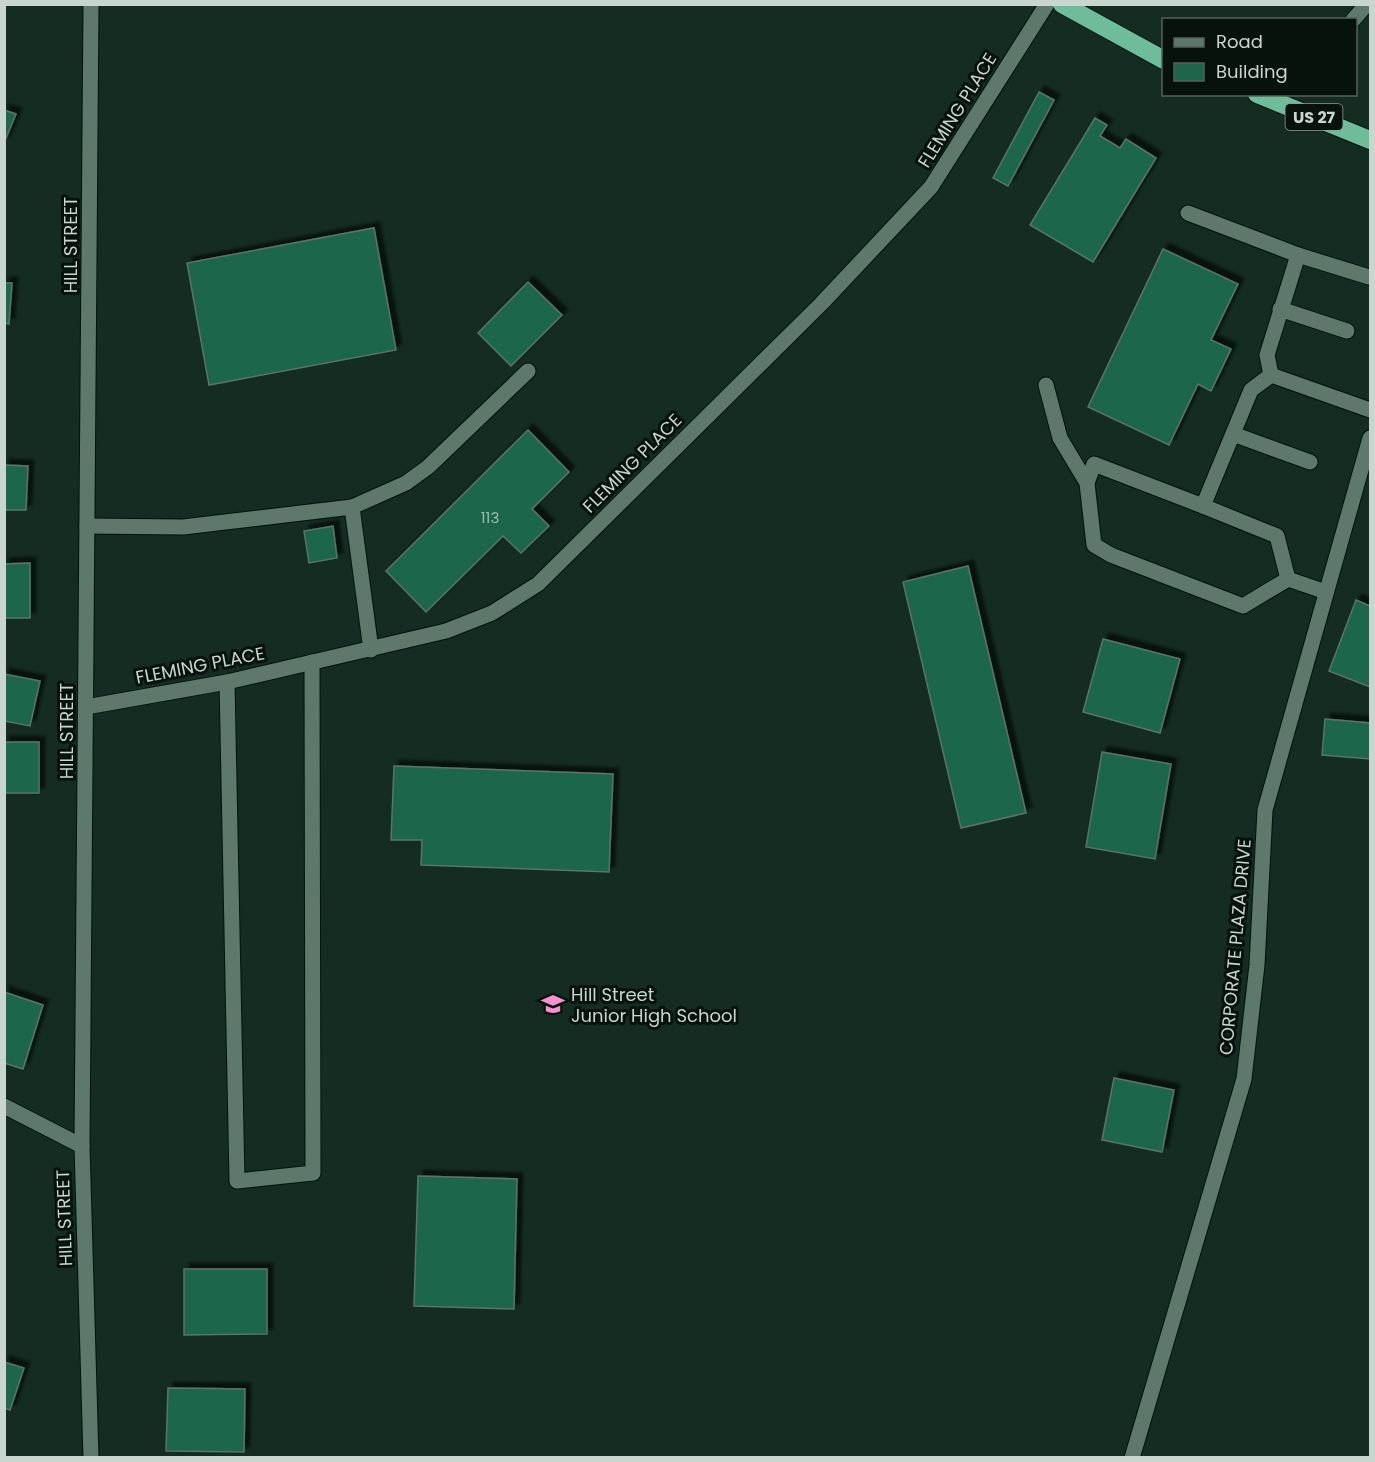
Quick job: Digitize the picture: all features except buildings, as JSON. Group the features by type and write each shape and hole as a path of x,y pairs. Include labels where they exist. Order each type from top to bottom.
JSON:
{"highway":[{"path":"1062,4 1162,59"},
{"name":"US 27","path":"1269,96 1371,141"}],"street":[{"name":"HILL STREET","path":"91,4 82,1146 91,1458"},
{"name":"FLEMING PLACE","path":"86,706 227,682 446,631 492,613 538,584 821,304 931,187 1047,4"},
{"path":"1355,18 1367,4"},
{"path":"1188,213 1298,255 1369,277"},
{"path":"1271,375 1267,355 1298,255"},
{"path":"1280,309 1347,331"},
{"path":"87,526 183,527 352,507 406,483 428,467 528,371"},
{"path":"1271,375 1371,410"},
{"path":"1203,506 1251,390 1271,375"},
{"path":"1046,386 1060,438 1087,483 1094,545 1111,555 1243,606 1288,579 1326,592"},
{"path":"1233,434 1310,462"},
{"name":"CORPORATE PLAZA DRIVE","path":"1132,1458 1244,1079 1257,964 1265,810 1371,438"},
{"path":"1087,483 1094,464 1276,536 1288,579"},
{"path":"352,507 371,650"},
{"path":"227,682 237,1181 313,1173 312,662"},
{"path":"4,1106 82,1146"}],"place":[{"name":"Hill Street Junior High School","path":"553,1004"}]}
